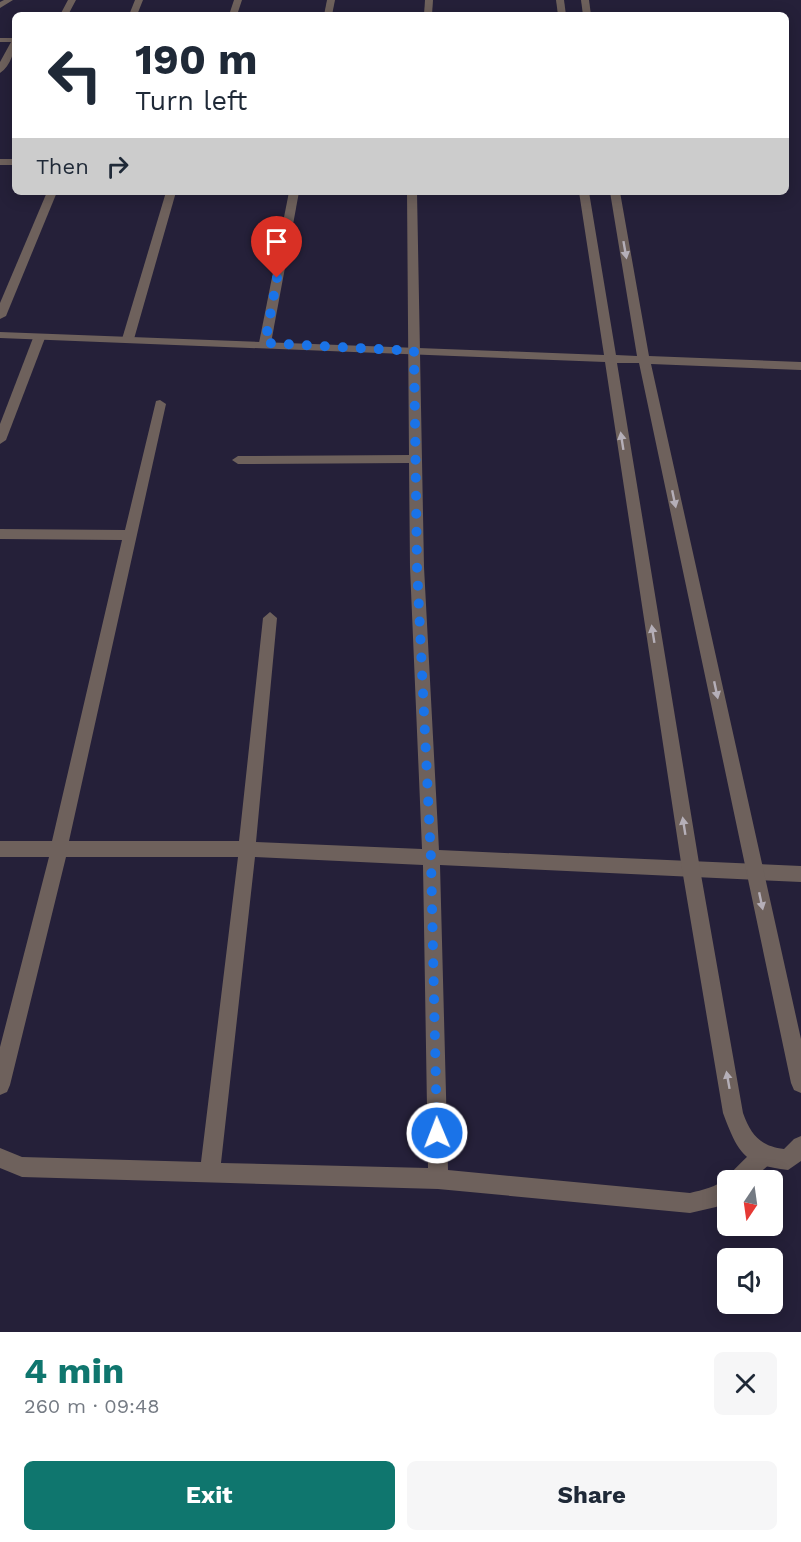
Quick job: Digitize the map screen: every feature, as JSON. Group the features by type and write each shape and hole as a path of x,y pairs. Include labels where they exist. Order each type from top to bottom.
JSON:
{"street":[{"path":"0,6 9,0"},
{"path":"0,70 12,47"},
{"path":"0,316 51,195"},
{"path":"128,339 170,195"},
{"path":"265,343 293,195"},
{"path":"412,195 417,567 431,859 438,1179"},
{"path":"584,195 691,869 734,1113 742,1137 763,1157 788,1160 801,1146"},
{"path":"616,195 644,360 801,1083"},
{"path":"0,335 39,338 265,343 801,366"},
{"path":"0,440 39,338"},
{"path":"0,1085 59,849 160,404"},
{"path":"238,460 417,459"},
{"path":"0,534 130,535"},
{"path":"210,1170 247,849 270,618"},
{"path":"0,849 247,849 801,874"},
{"path":"748,1170 763,1157"},
{"path":"0,1158 22,1167 210,1170 438,1179 690,1203 717,1196"}],"route":[{"path":"277,278 265,343 414,351 417,567 431,859 437,1133"}]}
